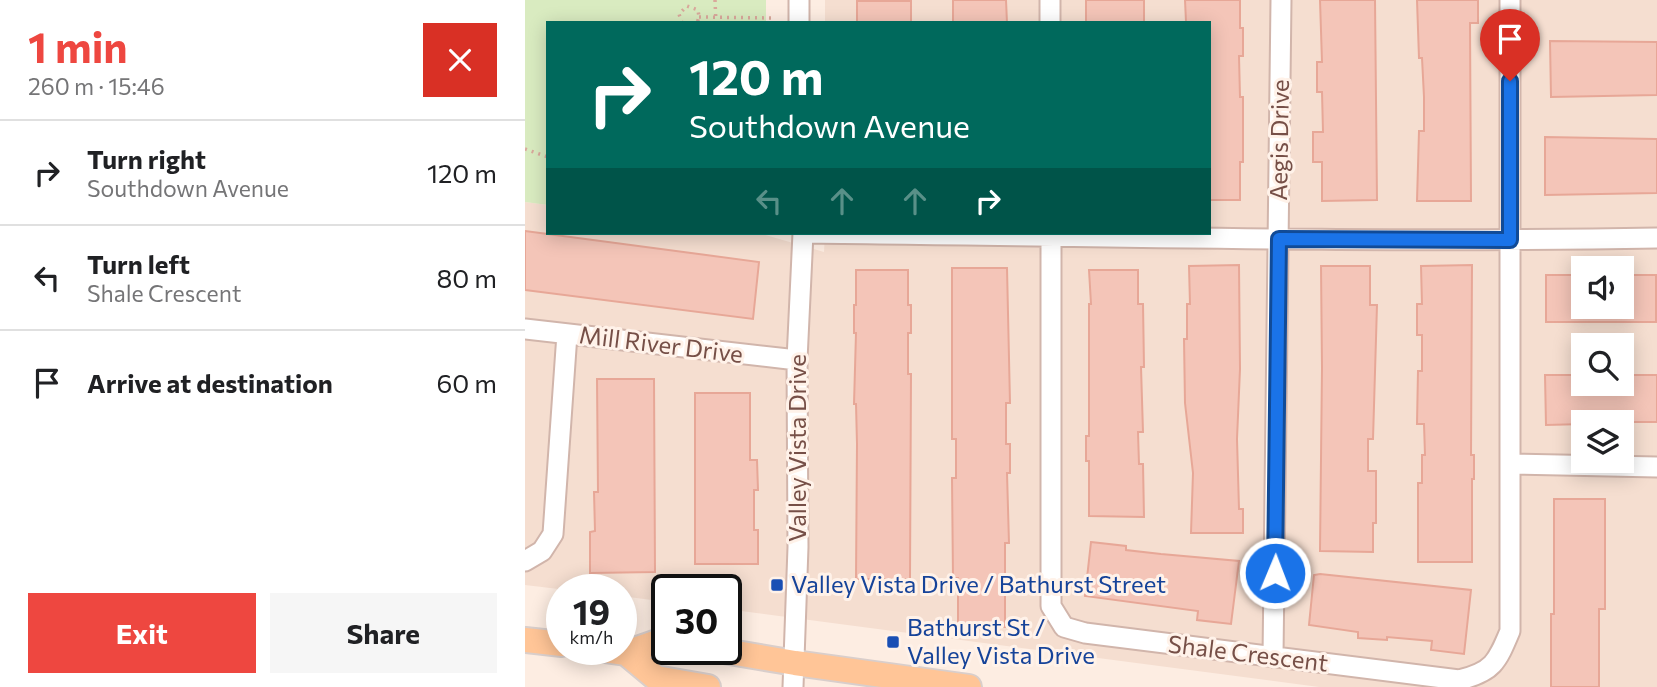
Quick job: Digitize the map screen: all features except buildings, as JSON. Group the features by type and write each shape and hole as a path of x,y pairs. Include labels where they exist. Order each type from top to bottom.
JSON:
{"main road":[{"path":"525,640 546,643"},
{"path":"742,659 794,675 969,687"},
{"path":"637,662 656,678 708,687"}],"street":[{"path":"799,0 799,21"},
{"path":"1050,0 1050,21"},
{"name":"Aegis Drive","path":"1273,657 1281,0"},
{"name":"Shale Crescent","path":"1051,235 1051,606 1064,626 1085,633 1459,680 1480,675 1498,661 1510,631 1510,0"},
{"name":"Valley Vista Drive","path":"794,675 797,360 803,235"},
{"path":"1051,235 1279,239 1657,238"},
{"name":"Mill River Drive","path":"525,329 797,360"},
{"path":"525,561 542,551 553,534 567,334"},
{"path":"1511,464 1657,467"}],"path":[{"path":"715,0 716,20"},
{"path":"681,21 679,14 687,6 698,10 698,21"},
{"path":"699,17 716,20 772,18"},
{"path":"525,149 546,156"}],"shaded area":[{"path":"825,0 1657,0 1657,687 1319,687 742,611 742,574 651,574 651,600 637,598 637,574 546,574 546,588 525,585 525,202 546,205 546,235 766,235 824,252 825,235 1211,235 1211,21 825,21"}],"green space":[{"path":"525,0 766,0 766,21 546,21 546,205 525,202"}],"place":[{"name":"Valley Vista Drive / Bathurst Street","path":"777,585"},
{"name":"Bathurst St / Valley Vista Drive","path":"893,642"}],"route":[{"path":"1275,573 1279,239 1510,240 1510,81"}]}
